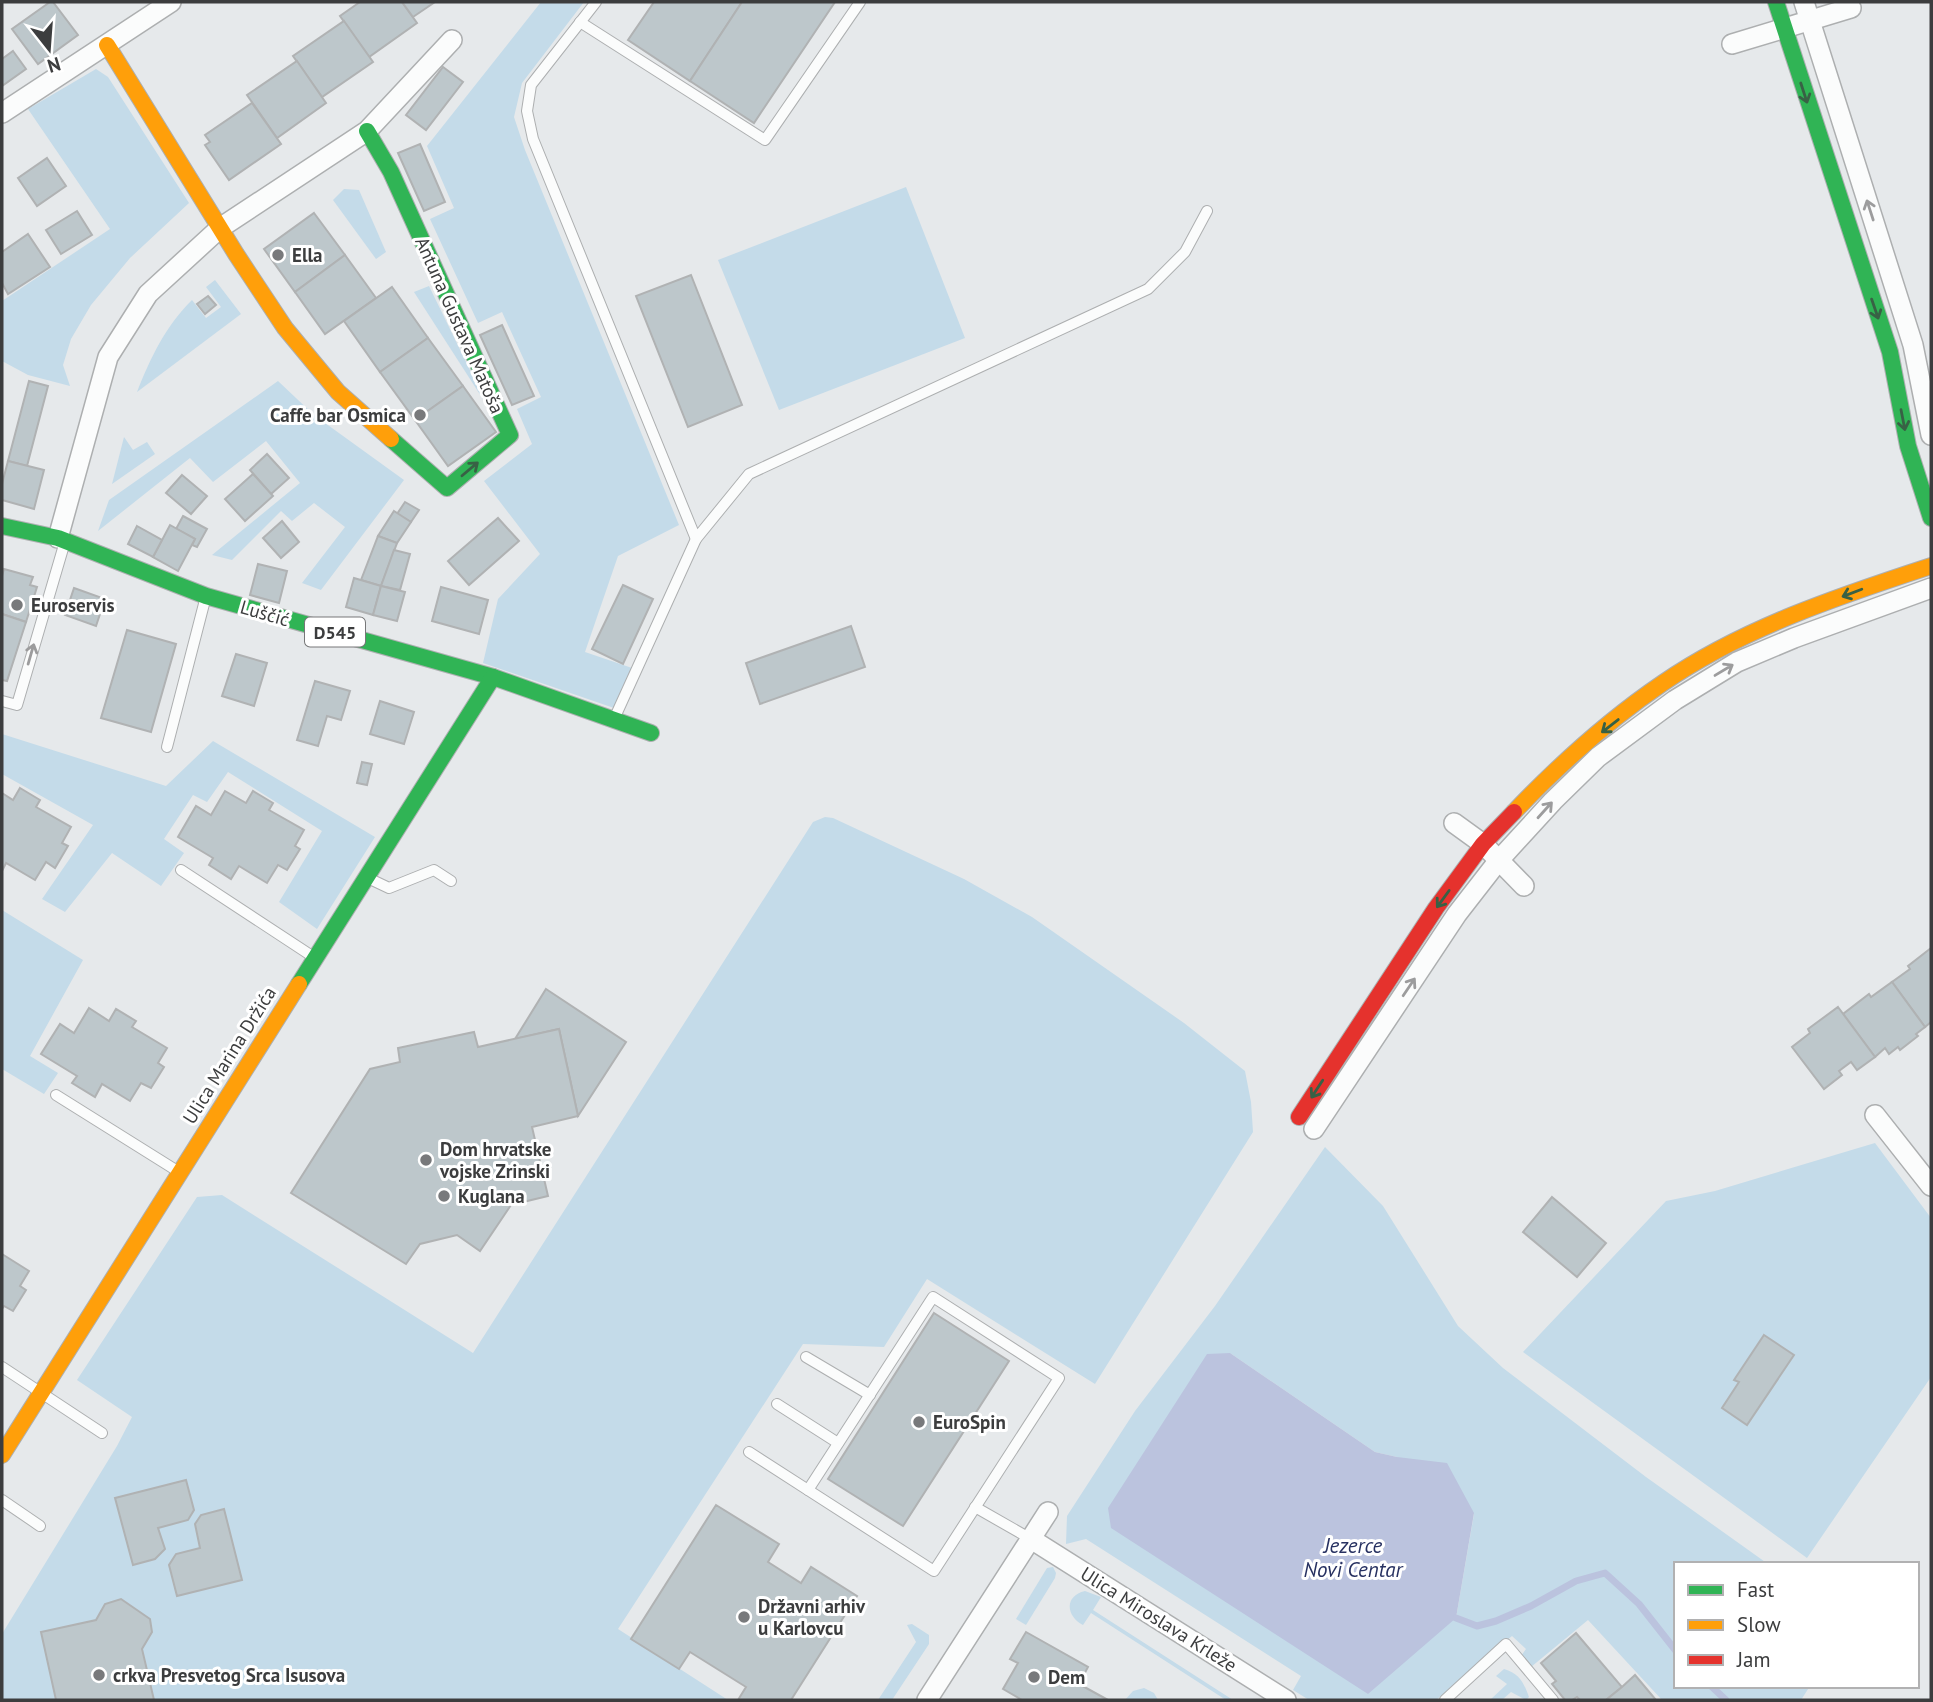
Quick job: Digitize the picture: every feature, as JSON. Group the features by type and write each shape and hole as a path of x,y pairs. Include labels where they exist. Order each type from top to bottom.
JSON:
{"street":[{"path":"2,113 171,2"},
{"path":"1776,2 1890,352 1908,446 1931,518"},
{"path":"1732,44 1784,28 1807,11 1851,8"},
{"path":"1807,11 1913,345 1931,435"},
{"path":"62,539 108,357 148,294 220,228 367,131 452,40"},
{"name":"Antuna Gustava Matoša","path":"107,45 285,328 338,392 447,488 510,435 391,172 367,131"},
{"name":"Luščić","path":"3,530 62,539 206,596 493,677 651,733"},
{"path":"1307,1123 1436,908 1483,844 1537,789 1586,744 1663,683 1719,650 1786,618 1924,568 1931,549"},
{"path":"1307,1123 1499,860 1598,757 1675,700 1737,662 1794,638 1931,588"},
{"name":"Ulica Marina Držića","path":"2,1455 493,677"},
{"path":"1454,823 1483,844 1524,886"},
{"path":"1875,1115 1931,1186"},
{"path":"927,1700 1048,1512"},
{"name":"Ulica Miroslava Krleže","path":"1031,1539 1286,1700"}],"lane":[{"path":"596,2 531,85 527,111 531,130 696,539"},
{"path":"580,22 765,140 860,2"},
{"path":"614,720 696,539 749,474 1148,289 1185,252 1207,211"},
{"path":"2,701 16,705 62,539"},
{"path":"167,747 206,596"},
{"path":"181,870 315,958"},
{"path":"366,878 389,888 434,870 451,881"},
{"path":"56,1095 180,1172"},
{"path":"749,1452 808,1490 934,1571 1059,1378 933,1297 808,1490"},
{"path":"806,1357 870,1395"},
{"path":"2,1367 102,1433"},
{"path":"777,1404 838,1443"},
{"path":"2,1500 40,1526"},
{"path":"975,1507 1031,1539"},
{"path":"1445,1700 1506,1644 1548,1698"}],"shaded area":[{"path":"541,2 584,2 522,83 514,117 525,150 679,525 618,556 585,652 632,668 614,708 483,663 498,599 540,554 484,481 532,444 517,409 541,397 502,312 478,323 430,219 454,208 427,146"},
{"path":"96,69 108,77 189,203 130,258 91,305 71,339 63,365 70,386 28,375 2,361 2,301 110,229 28,109"},
{"path":"906,187 965,338 779,410 718,260"},
{"path":"344,189 359,190 386,252 376,259 333,200"},
{"path":"215,280 241,314 137,392 160,343 192,300 206,318 221,307 206,287"},
{"path":"429,286 488,407 414,292"},
{"path":"278,381 314,415 404,480 321,590 302,583 345,527 314,503 292,521 281,511 232,560 212,555 300,483 266,441 213,482 190,458 98,531 109,500"},
{"path":"124,437 133,450 147,442 155,454 112,484"},
{"path":"2,734 166,786 213,741 375,837 317,929 279,902 322,831 228,772 207,802 193,795 164,839 184,853 161,886 112,853 65,912 42,899 93,825 2,774"},
{"path":"825,817 833,818 964,879 1032,917 1184,1023 1245,1071 1253,1132 1095,1384 927,1279 884,1347 803,1344 618,1629 728,1700 2,1700 2,1634 132,1417 77,1380 197,1197 222,1195 473,1353 813,822"},
{"path":"2,910 83,960 30,1056 58,1073 44,1094 2,1069"},
{"path":"1875,1143 1931,1218 1931,1377 1807,1558 1523,1352 1666,1201 1715,1191"},
{"path":"1325,1147 1383,1206 1458,1326 1503,1368 1646,1477 1765,1562 1674,1562 1674,1688 1809,1688 1801,1700 1662,1700 1588,1620 1531,1667 1521,1656 1526,1649 1512,1636 1436,1700 1309,1700 1293,1690 1301,1676 1086,1539 1066,1544 1067,1516 1135,1411 1215,1306","holes":["1230,1353 1375,1452 1397,1457 1474,1514 1456,1618"]},
{"path":"1053,1567 1055,1578 1026,1625 1016,1619 1047,1568"},
{"path":"1085,1591 1101,1597 1093,1610 1233,1700 1226,1700 1091,1613 1083,1625 1077,1621 1071,1612 1071,1602 1073,1597"},
{"path":"912,1624 929,1635 929,1644 892,1700 878,1700 916,1642 907,1625"},
{"path":"1504,1669 1520,1679 1529,1697 1526,1700 1511,1692 1502,1700 1490,1700 1507,1684 1496,1676"},
{"path":"1144,1688 1154,1693 1158,1700 1125,1700 1133,1691"}],"water":[{"name":"Jezerce Novi Centar","path":"1230,1353 1375,1452 1447,1463 1474,1513 1456,1618 1368,1694 1111,1528 1108,1508 1207,1354"}],"building":[{"path":"53,2 78,35 38,64 12,29"},
{"path":"360,2 402,2 417,23 369,57 340,16"},
{"path":"402,2 435,2 413,17"},
{"path":"654,2 742,2 690,81 628,40"},
{"path":"742,2 835,2 754,123 690,81"},
{"path":"344,21 373,62 322,97 293,56"},
{"path":"13,51 26,69 2,86 2,59"},
{"path":"297,61 326,103 277,138 247,95"},
{"path":"443,67 463,82 426,130 406,115"},
{"path":"252,103 281,144 229,180 205,145 210,142 205,135"},
{"path":"420,144 445,202 424,211 398,153"},
{"path":"47,158 66,186 37,206 18,178"},
{"path":"77,211 92,235 61,254 46,230"},
{"path":"314,213 345,255 295,292 264,249"},
{"path":"28,234 50,267 8,294 2,283 2,252"},
{"path":"345,255 376,298 325,334 295,292"},
{"path":"691,275 742,405 688,427 636,296"},
{"path":"392,287 428,338 380,372 344,321"},
{"path":"208,296 216,305 205,314 197,304"},
{"path":"502,325 534,396 512,405 480,335"},
{"path":"428,338 463,386 415,420 380,372"},
{"path":"29,381 48,386 27,466 8,461"},
{"path":"463,386 496,432 448,466 415,420"},
{"path":"267,454 289,478 271,494 250,470"},
{"path":"8,461 44,470 34,509 2,500 2,484"},
{"path":"253,474 273,496 245,521 225,499"},
{"path":"182,475 207,496 191,514 166,493"},
{"path":"405,502 419,510 411,522 397,514"},
{"path":"394,511 411,522 397,543 378,536"},
{"path":"183,516 207,529 197,547 192,545 195,539 176,529"},
{"path":"498,518 519,541 469,585 448,561"},
{"path":"282,521 299,542 281,558 263,538"},
{"path":"170,525 195,539 178,571 153,557"},
{"path":"137,526 162,540 153,557 128,544"},
{"path":"378,536 397,543 381,586 361,580"},
{"path":"394,550 410,554 400,590 381,586"},
{"path":"258,564 287,571 279,603 250,595"},
{"path":"4,569 33,577 30,585 37,587 26,622 2,614"},
{"path":"354,578 381,586 373,615 346,607"},
{"path":"623,585 653,599 623,664 592,649"},
{"path":"381,586 405,592 397,621 373,615"},
{"path":"441,587 488,600 479,634 432,621"},
{"path":"74,588 105,599 96,626 65,615"},
{"path":"2,614 26,622 7,681 2,680"},
{"path":"851,626 865,667 760,704 746,663"},
{"path":"127,630 176,644 151,732 101,718"},
{"path":"236,654 267,663 254,706 222,696"},
{"path":"315,681 350,691 341,720 327,716 318,746 297,740"},
{"path":"380,701 414,712 404,744 370,734"},
{"path":"362,762 372,764 367,785 357,783"},
{"path":"20,788 40,800 36,807 71,827 62,843 68,846 55,868 46,862 35,880 6,863 2,871 2,793 13,800"},
{"path":"225,791 246,803 253,791 273,803 269,810 304,830 295,846 300,849 287,870 278,865 267,883 239,866 231,879 209,865 213,858 178,837 196,806 211,815"},
{"path":"1931,948 1931,1022 1925,1027 1892,982"},
{"path":"1892,982 1925,1027 1900,1050 1898,1047 1889,1054 1885,1048 1875,1057 1843,1014 1869,994 1871,997"},
{"path":"546,989 626,1042 578,1116 559,1029 515,1039"},
{"path":"1838,1007 1875,1057 1857,1070 1851,1062 1839,1071 1842,1075 1824,1089 1792,1047 1810,1033 1808,1029"},
{"path":"89,1008 109,1021 116,1009 136,1021 132,1027 167,1048 158,1063 164,1067 151,1088 141,1083 130,1101 102,1084 95,1097 72,1083 77,1076 41,1054 60,1024 74,1033"},
{"name":"Dom hrvatske vojske Zrinski","path":"559,1029 578,1116 532,1127 548,1196 511,1205 480,1251 457,1235 420,1244 406,1264 291,1193 370,1069 400,1062 398,1048 474,1032 478,1047"},
{"path":"1552,1197 1606,1243 1577,1277 1523,1232"},
{"path":"2,1254 29,1271 20,1286 26,1290 13,1311 4,1306 2,1309"},
{"path":"934,1313 1009,1361 903,1526 828,1479"},
{"path":"1764,1335 1794,1355 1747,1425 1722,1408 1739,1382 1734,1380"},
{"path":"186,1480 194,1510 188,1520 158,1528 165,1549 155,1559 133,1565 115,1498"},
{"name":"Državni arhiv u Karlovcu","path":"716,1505 779,1544 768,1562 801,1583 811,1567 857,1596 791,1700 738,1700 746,1687 690,1652 679,1669 631,1639"},
{"path":"224,1509 242,1580 177,1596 169,1565 176,1554 200,1548 195,1524 201,1515"},
{"name":"crkva Presvetog Srca Isusova","path":"121,1599 150,1619 152,1632 142,1649 154,1700 56,1700 41,1632 96,1620 105,1604"},
{"path":"1026,1632 1088,1667 1079,1684 1108,1700 1022,1700 1003,1689 1018,1663 1010,1659"},
{"path":"1576,1633 1622,1687 1606,1700 1580,1700 1577,1697 1565,1700 1552,1684 1556,1681 1541,1663"},
{"path":"1635,1675 1656,1700 1606,1700 1622,1687"}],"waterway":[{"path":"1456,1618 1477,1626 1496,1621 1531,1606 1576,1581 1605,1573 1639,1604 1674,1648"},
{"path":"1713,1688 1726,1700"}],"traffic: fast":[{"path":"1776,2 1890,352 1908,446 1931,518"},
{"path":"367,131 391,172 510,435 447,488 391,439"},
{"path":"2,526 58,538 206,596 493,677 651,733"},
{"path":"299,984 493,677"}],"traffic: slow":[{"path":"107,45 285,328 338,392 391,439"},
{"path":"1514,812 1604,728 1643,697 1694,663 1792,615 1931,566"},
{"path":"2,1455 299,984"}],"traffic: jam":[{"path":"1299,1117 1436,908 1483,844 1514,812"}],"place":[{"name":"Ella","path":"278,255"},
{"name":"Caffe bar Osmica","path":"420,415"},
{"name":"Euroservis","path":"17,605"},
{"name":"Dom hrvatske vojske Zrinski","path":"426,1160"},
{"name":"Kuglana","path":"444,1196"},
{"name":"EuroSpin","path":"919,1422"},
{"name":"Državni arhiv u Karlovcu","path":"744,1617"},
{"name":"crkva Presvetog Srca Isusova","path":"99,1675"},
{"name":"Dem","path":"1034,1677"}]}
